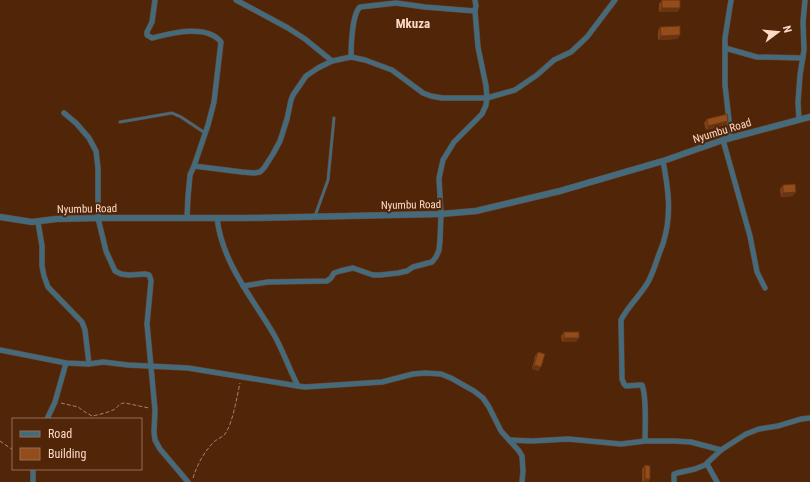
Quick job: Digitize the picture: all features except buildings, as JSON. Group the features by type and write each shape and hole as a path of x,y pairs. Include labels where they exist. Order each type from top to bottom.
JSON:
{"street":[{"path":"155,0 152,22 147,32 149,37 152,38 179,32 202,32 218,38 221,42 214,102 190,175 187,218"},
{"path":"236,0 305,38 332,61"},
{"path":"243,286 268,282 322,282 331,278 334,274 340,271 353,268 374,275 380,275 407,271 432,262 439,250 441,214 439,178 443,160 454,142 482,114 486,105 486,86 478,47 474,11 476,6 475,0"},
{"path":"194,166 242,172 260,172 280,141 293,95 306,76 332,61 351,57 386,67 423,93 431,96 442,98 487,98 515,90 538,75 554,60 571,52 587,37 615,0"},
{"path":"731,0 725,38 725,85 731,138"},
{"path":"799,120 798,103 804,50 803,22 805,0"},
{"path":"351,57 352,32 357,10 360,7 396,1 425,8 474,11"},
{"path":"725,48 757,57 803,58"},
{"path":"64,113 76,123 89,138 96,151 98,168 98,218 106,251 115,271 121,274 129,275 145,274 149,275 150,277 151,281 147,324 155,410 155,440 160,449 188,482"},
{"name":"Nyumbu Road","path":"0,217 38,222 56,219 98,218 315,217 441,214 476,210 560,191 662,161 723,140 810,117"},
{"path":"723,140 750,236 757,272 765,288"},
{"path":"645,441 643,387 640,385 626,386 622,379 621,320 649,281 665,239 669,198 662,161"},
{"path":"217,218 226,252 243,286 279,345 298,386"},
{"path":"38,222 42,246 42,266 44,276 48,287 82,322 85,330 89,364"},
{"path":"0,350 66,363 89,364 103,362 151,367 188,368 305,387 382,382 413,374 441,374 467,387 483,398 501,431 522,456 522,482"},
{"path":"47,418 55,402 66,363"},
{"path":"674,482 674,474 695,469 707,464 721,450 746,434 759,429 810,418"},
{"path":"509,440 532,441 568,439 621,444 645,441 674,441 691,442 721,450"},
{"path":"707,464 717,482"},
{"path":"33,470 33,482"}],"lane":[{"path":"120,122 172,113 181,116 205,133"},
{"path":"315,217 328,180 334,118"}],"path":[{"path":"192,482 202,458 213,442 225,433 231,421 242,376"},
{"path":"55,402 78,407 92,416 114,410 120,404 125,402 155,410"},
{"path":"0,441 12,449"}],"district":[{"name":"Mkuza","path":"413,23"}]}
